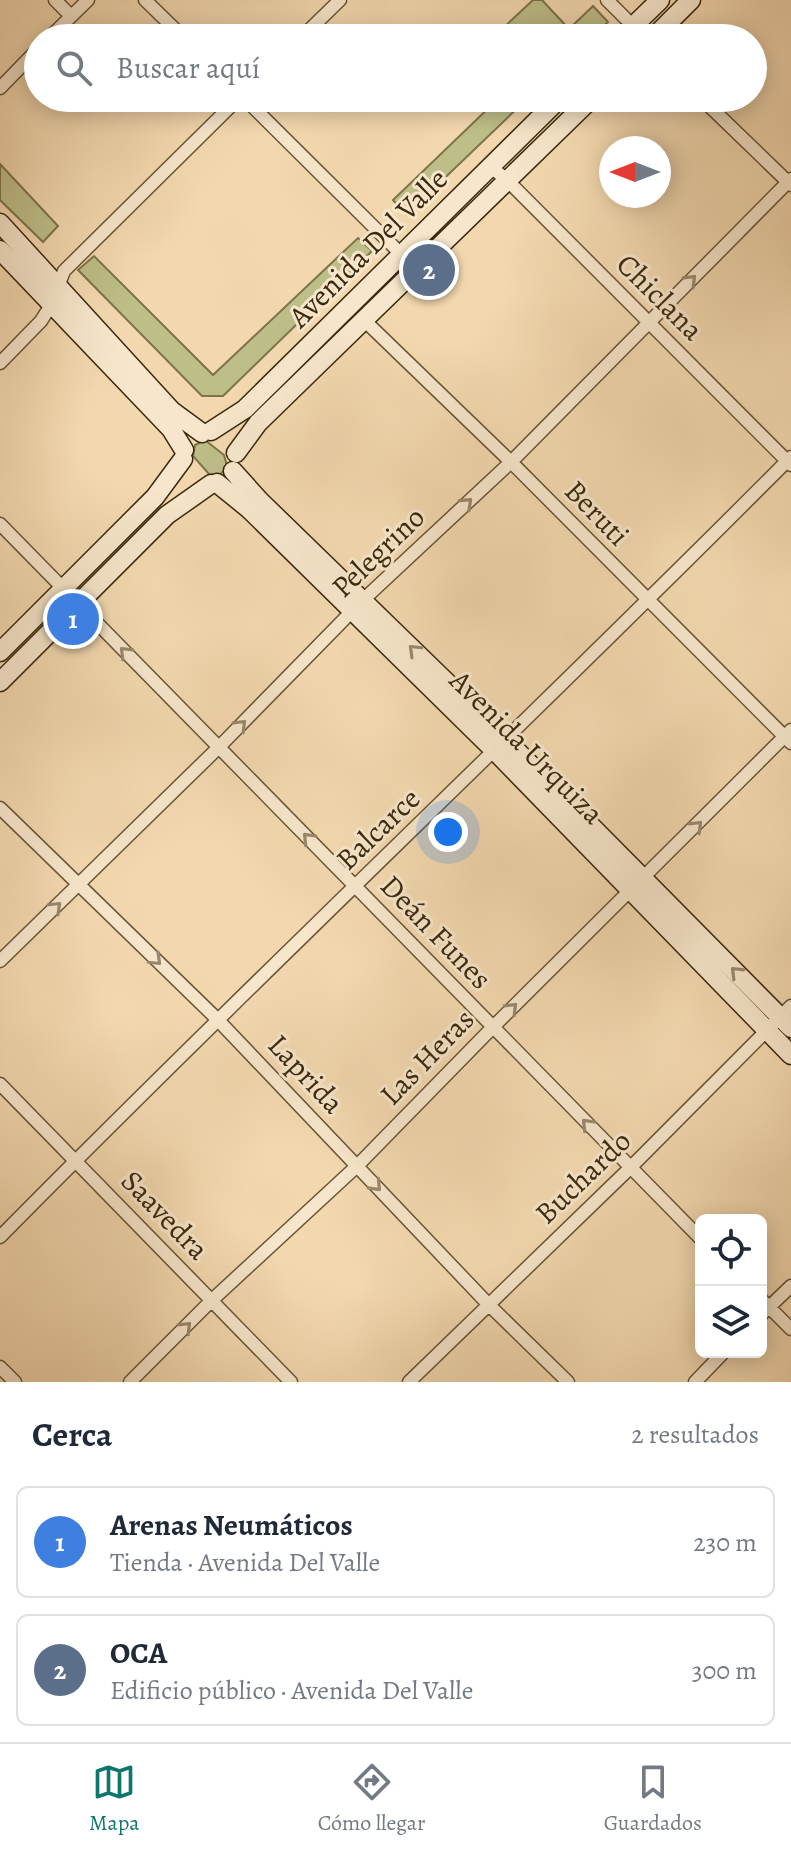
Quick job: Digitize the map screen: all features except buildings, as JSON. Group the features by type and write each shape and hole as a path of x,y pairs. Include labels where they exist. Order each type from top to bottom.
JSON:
{"main road":[{"path":"640,24 660,0"},
{"path":"667,24 691,0"},
{"name":"Avenida Del Valle","path":"206,432 245,409 546,112"},
{"name":"Avenida Del Valle","path":"234,462 258,423 577,112"},
{"path":"0,223 172,411 206,432 227,438 234,462 260,501 358,606"},
{"path":"0,250 171,429 184,455 189,474 202,483 214,484"},
{"path":"0,652 155,497 194,437 206,432"},
{"path":"0,682 167,515 214,484 234,462"},
{"name":"Avenida Urquiza","path":"214,484 249,509 358,606 500,746 637,886 791,1055"},
{"path":"637,886 787,1017"}],"street":[{"path":"55,0 71,16"},
{"path":"63,24 88,0"},
{"path":"145,0 170,24"},
{"path":"315,24 340,0"},
{"path":"607,0 624,24"},
{"path":"0,88 24,63"},
{"path":"0,363 41,321 64,271 228,112"},
{"path":"256,112 401,254"},
{"path":"716,112 790,182"},
{"name":"Chiclana","path":"491,167 790,461"},
{"name":"Pelegrino","path":"0,961 358,606 511,462 790,182"},
{"name":"Beruti","path":"364,320 789,737"},
{"name":"Balcarce","path":"0,1237 217,1019 790,461"},
{"name":"Deán Funes","path":"0,524 695,1233"},
{"name":"Las Heras","path":"130,1382 211,1301 357,1166 493,1027 789,737"},
{"name":"Laprida","path":"0,808 217,1019 489,1305 568,1382"},
{"name":"Buchardo","path":"409,1382 630,1168 766,1030 787,1017"},
{"name":"Saavedra","path":"0,1084 291,1382"},
{"path":"767,1305 791,1286"},
{"path":"767,1309 791,1329"},
{"path":"695,1382 718,1358"},
{"path":"0,1367 15,1382"}],"green space":[{"path":"533,0 542,0 564,24 507,24"},
{"path":"593,6 608,22 606,24 574,24"},
{"path":"484,112 513,112 406,215 393,200"},
{"path":"0,164 58,226 43,242 0,200"},
{"path":"358,238 372,251 223,396 202,396 78,270 94,256 213,375"},
{"path":"205,440 224,455 227,466 220,475 209,474 193,456 195,445"}],"place":[{"name":"OCA","path":"429,270"},
{"name":"Arenas Neumáticos","path":"73,619"}]}
